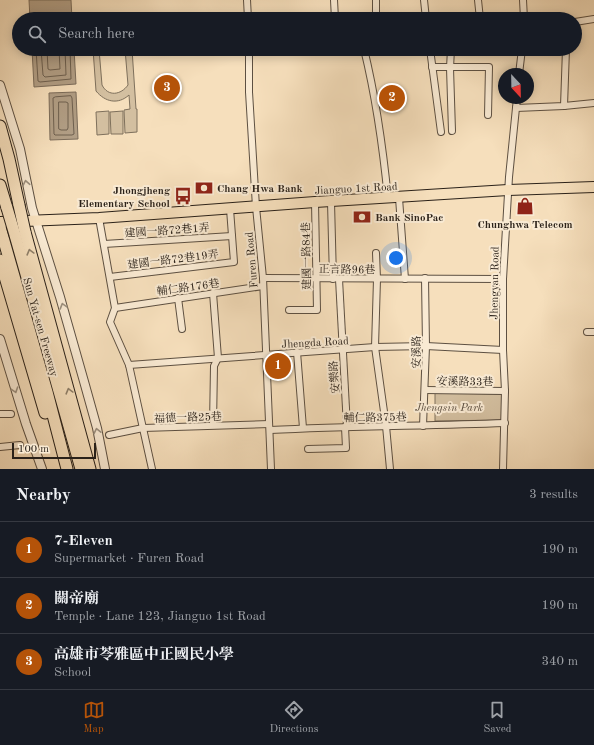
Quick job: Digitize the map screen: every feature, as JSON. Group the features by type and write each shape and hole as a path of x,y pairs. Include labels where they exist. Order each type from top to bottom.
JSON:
{"highway":[{"path":"0,126 19,205 20,234 90,469"},
{"name":"Sun Yat-sen Freeway","path":"0,185 7,208 20,234 81,469"},
{"name":"Sun Yat-sen Freeway","path":"1,232 47,392 67,469"},
{"path":"0,260 61,469"}],"main road":[{"name":"Jianguo 1st Road","path":"0,222 99,218 315,202 388,199 508,190 594,187"}],"street":[{"path":"247,0 248,12"},
{"path":"334,0 335,12"},
{"path":"376,0 376,12"},
{"path":"424,0 425,12"},
{"path":"478,0 479,12"},
{"path":"523,0 524,12"},
{"path":"582,21 594,18"},
{"name":"Furen Road","path":"249,56 256,207 263,278 271,469"},
{"path":"366,56 381,134 388,199"},
{"path":"431,56 441,132"},
{"path":"451,56 452,131"},
{"path":"520,68 521,56"},
{"path":"564,106 566,56"},
{"path":"432,67 489,67 488,115"},
{"path":"0,85 20,149 30,204 86,385 97,428 105,469"},
{"path":"516,108 594,103"},
{"name":"Jhengyan Road","path":"503,469 505,392 503,350 503,279 508,190 516,104"},
{"path":"399,198 405,279"},
{"name":"建國一路84巷","path":"289,310 317,310 315,202"},
{"name":"安樂路","path":"308,449 346,448 343,351 330,202"},
{"name":"建國一路72巷19弄","path":"110,277 234,262 230,209"},
{"path":"99,218 115,308 110,322 129,365 152,469"},
{"name":"建國一路72巷1弄","path":"104,244 232,236"},
{"path":"376,253 377,279 375,348 386,426 390,469"},
{"name":"正言路96巷","path":"263,278 503,279"},
{"name":"安溪路","path":"423,426 426,346 425,278"},
{"name":"輔仁路176巷","path":"115,308 263,286"},
{"path":"213,293 218,358 214,366 213,425"},
{"path":"178,298 182,329"},
{"path":"0,339 26,424 42,469"},
{"name":"Jhengda Road","path":"129,365 297,352 343,351 375,348 426,346 503,350"},
{"path":"297,352 303,428"},
{"name":"安溪路33巷","path":"425,390 505,392"},
{"path":"0,414 11,414"},
{"name":"輔仁路375巷","path":"269,427 303,428 423,426 505,423"},
{"name":"福德一路25巷","path":"108,435 143,428 213,425 269,427"},
{"path":"0,447 20,445"}],"green space":[{"path":"94,56 100,56 102,85 111,93 118,93 128,85 126,56 132,56 137,109 137,132 125,133 124,110 130,109 129,95 120,100 112,101 103,98 96,91"},
{"path":"109,111 109,134 97,135 96,112"},
{"path":"123,111 123,134 111,134 110,112"},
{"name":"Jhengsin Park","path":"435,393 503,394 502,420 435,421"}],"water":[{"path":"29,0 71,0 72,12 30,12"},
{"path":"32,56 74,56 76,84 34,87"},
{"path":"76,92 78,139 50,140 49,93"}],"place":[{"name":"高雄市苓雅區中正國民小學","path":"167,88"},
{"name":"關帝廟","path":"392,98"},
{"name":"Chang Hwa Bank","path":"204,188"},
{"name":"Jhongjheng Elementary School","path":"183,196"},
{"name":"Chunghwa Telecom","path":"525,206"},
{"name":"Bank SinoPac","path":"362,217"},
{"name":"7-Eleven","path":"278,366"}]}
